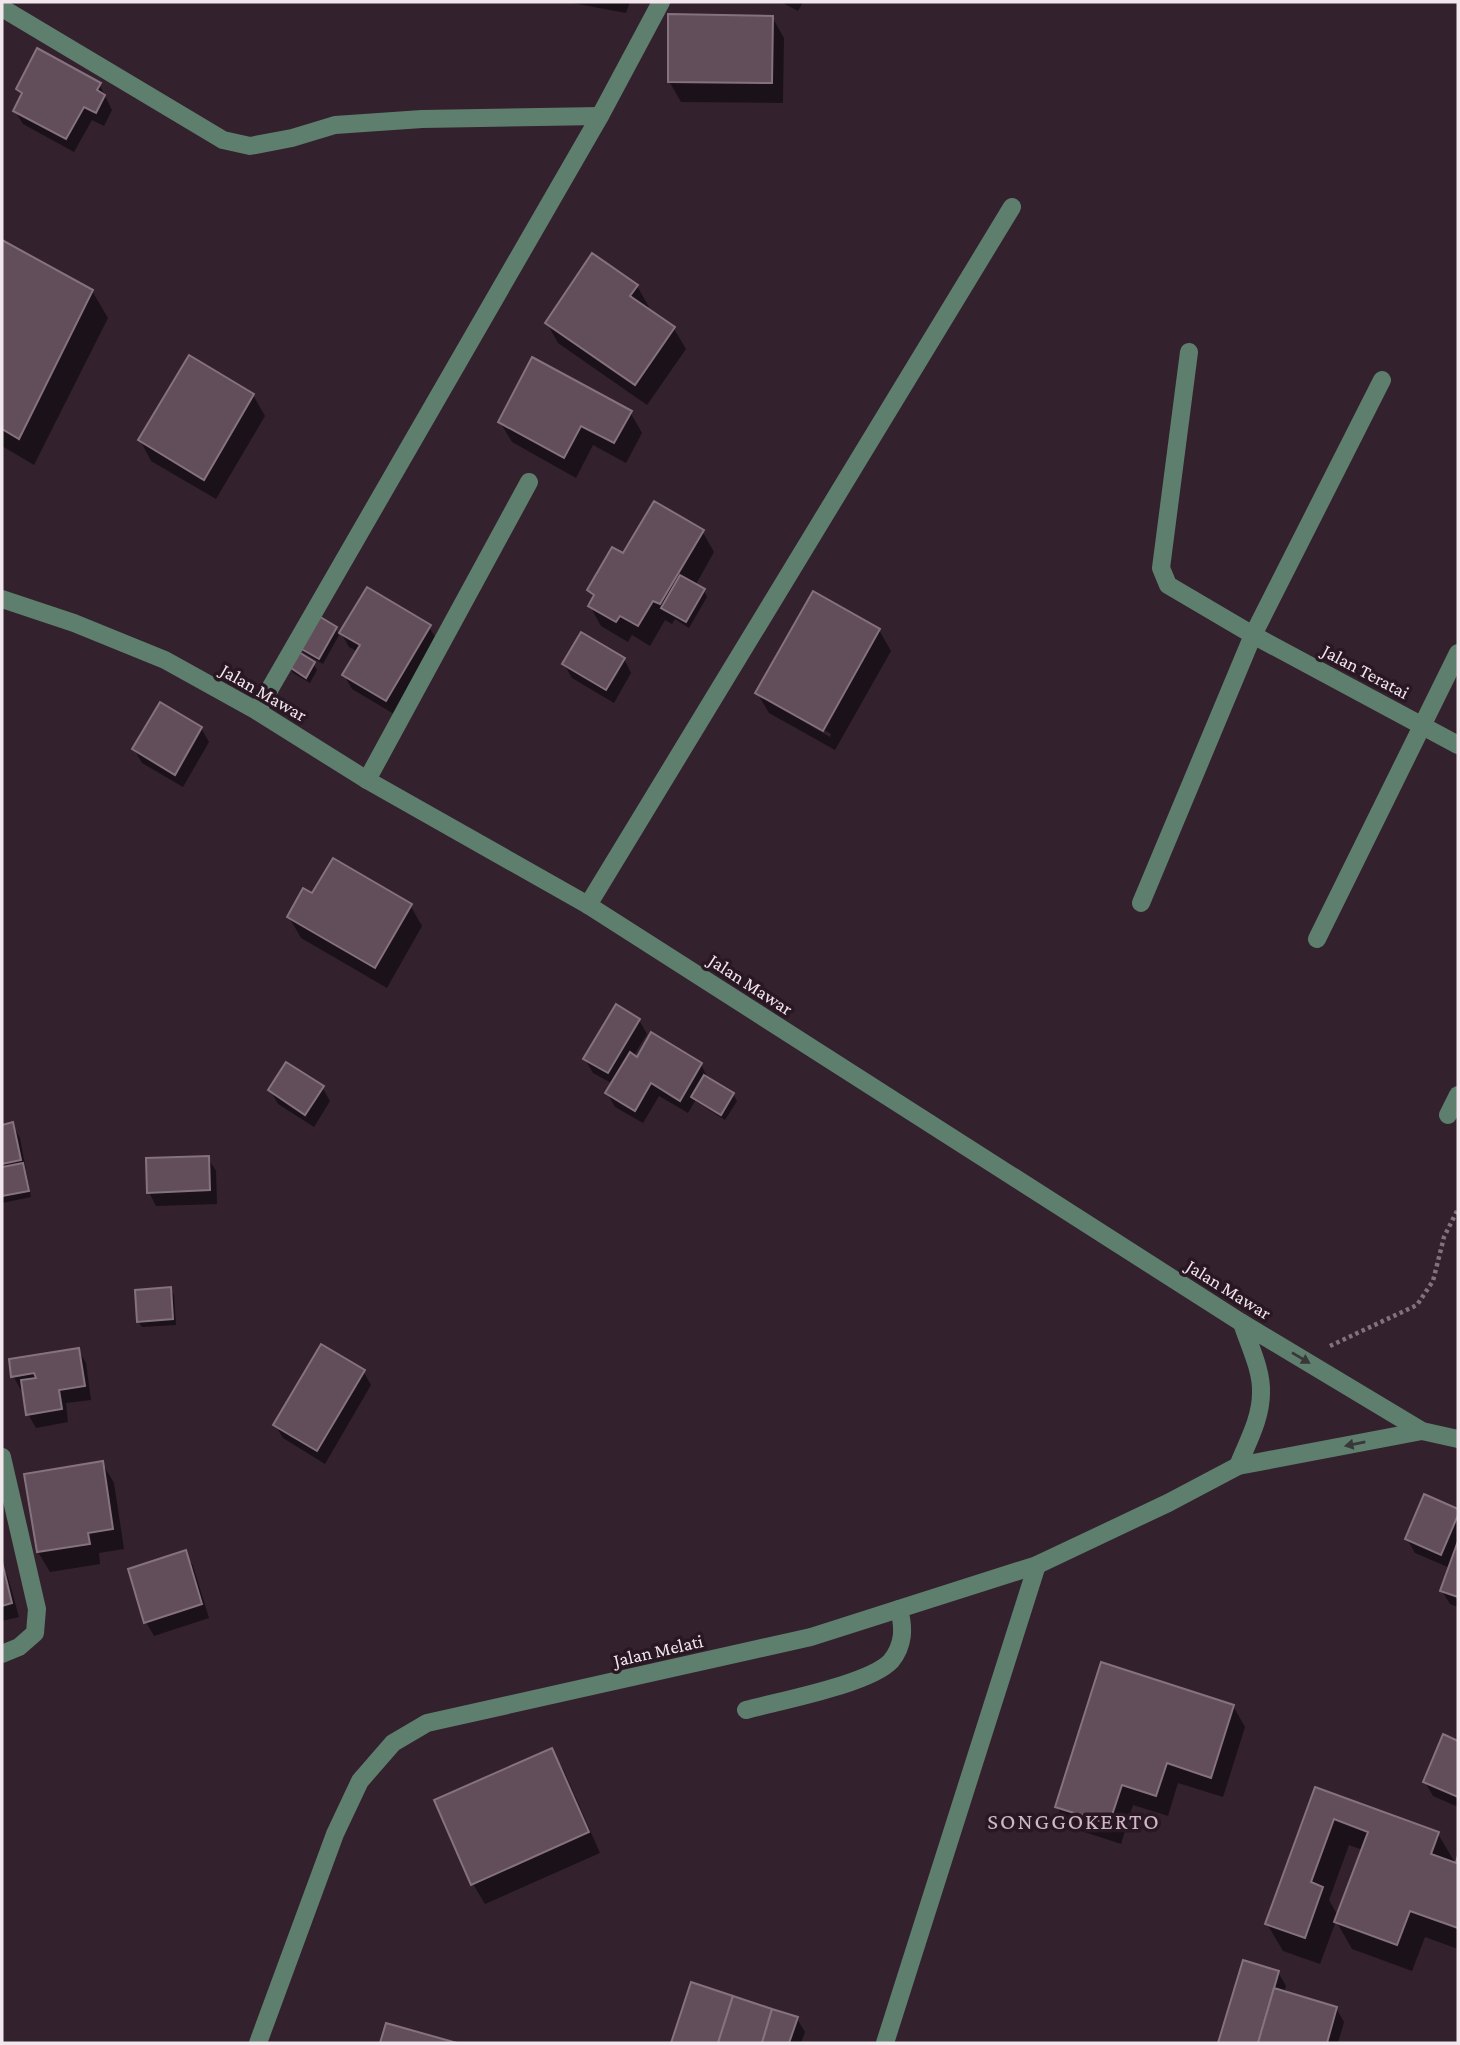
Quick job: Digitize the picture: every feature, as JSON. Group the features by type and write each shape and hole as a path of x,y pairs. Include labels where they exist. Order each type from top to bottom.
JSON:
{"street":[{"path":"257,711 600,116 661,2"},
{"path":"2,8 223,140 250,146 292,138 335,125 422,119 600,116"},
{"path":"588,905 1012,207"},
{"name":"Jalan Teratai","path":"1189,352 1161,568 1168,586 1253,635 1458,745"},
{"path":"1141,903 1253,635 1382,380"},
{"path":"367,780 529,482"},
{"name":"Jalan Mawar","path":"2,599 74,623 165,660 257,711 367,780 588,905 1242,1324 1422,1431 1458,1438"},
{"path":"1317,939 1458,653"},
{"path":"1448,1115 1458,1095"},
{"path":"1238,1466 1257,1419 1262,1390 1242,1324"},
{"name":"Jalan Melati","path":"257,2043 335,1834 360,1782 393,1743 427,1723 811,1637 1037,1565 1238,1466 1422,1431"},
{"path":"2,1457 37,1609 35,1633 19,1647 2,1654"},
{"path":"885,2043 1037,1565"},
{"path":"746,1710 852,1681 882,1669 893,1659 902,1639 904,1627 899,1609"}],"path":[{"path":"1311,1365 1336,1342 1417,1305 1433,1281 1444,1237 1458,1209"}],"building":[{"path":"668,14 773,16 772,83 668,82"},
{"path":"37,48 101,83 97,90 105,95 96,113 84,107 66,139 13,111 22,93 16,89"},
{"path":"2,240 93,290 19,439 2,429"},
{"path":"592,253 638,285 630,296 675,327 635,385 545,323"},
{"path":"189,355 254,394 204,480 138,440"},
{"path":"532,357 632,411 614,443 581,426 564,458 498,422"},
{"path":"654,501 704,530 660,604 653,601 638,626 620,616 616,622 588,606 594,595 587,590 612,547 623,553"},
{"path":"680,575 705,589 686,622 661,608"},
{"path":"367,587 431,625 386,701 342,675 360,645 339,633"},
{"path":"813,591 880,629 823,731 755,693"},
{"path":"317,615 337,627 319,659 298,647"},
{"path":"581,632 625,658 606,690 562,664"},
{"path":"297,651 315,662 306,678 288,666"},
{"path":"160,702 202,727 175,775 132,749"},
{"path":"333,858 412,904 375,968 287,917 303,888 312,893"},
{"path":"616,1004 640,1019 608,1073 583,1059"},
{"path":"651,1032 702,1063 680,1101 651,1083 635,1111 605,1093 630,1052 637,1057"},
{"path":"286,1062 324,1086 305,1115 268,1090"},
{"path":"704,1075 734,1093 721,1115 691,1097"},
{"path":"13,1122 21,1160 2,1164 2,1125"},
{"path":"209,1156 210,1190 147,1193 146,1158"},
{"path":"23,1163 29,1191 2,1196 2,1167"},
{"path":"171,1287 173,1319 137,1322 135,1290"},
{"path":"321,1344 365,1370 317,1451 273,1425"},
{"path":"79,1348 85,1386 59,1390 62,1409 26,1415 21,1380 36,1378 34,1373 11,1377 9,1359"},
{"path":"103,1461 113,1529 88,1533 90,1544 37,1552 24,1474"},
{"path":"1424,1494 1458,1509 1441,1555 1405,1539"},
{"path":"1458,1541 1458,1597 1440,1591"},
{"path":"186,1550 202,1604 144,1623 128,1569"},
{"path":"2,1562 12,1603 2,1606"},
{"path":"1101,1662 1234,1705 1211,1778 1167,1763 1156,1796 1122,1785 1109,1824 1055,1807"},
{"path":"1443,1734 1458,1741 1458,1797 1423,1782"},
{"path":"552,1748 589,1832 471,1885 434,1800"},
{"path":"1315,1787 1439,1832 1431,1854 1456,1863 1458,1855 1458,1928 1410,1911 1397,1945 1334,1922 1368,1832 1334,1819 1311,1882 1323,1887 1305,1938 1265,1924"},
{"path":"1243,1960 1279,1971 1258,2043 1218,2043"},
{"path":"691,1982 733,1996 718,2043 671,2043"},
{"path":"1274,1988 1337,2007 1327,2043 1258,2043"},
{"path":"733,1996 772,2009 762,2043 718,2043"},
{"path":"772,2009 798,2017 789,2043 762,2043"},
{"path":"386,2023 457,2043 380,2043"}],"district":[{"name":"SONGGOKERTO","path":"1074,1821"}]}
